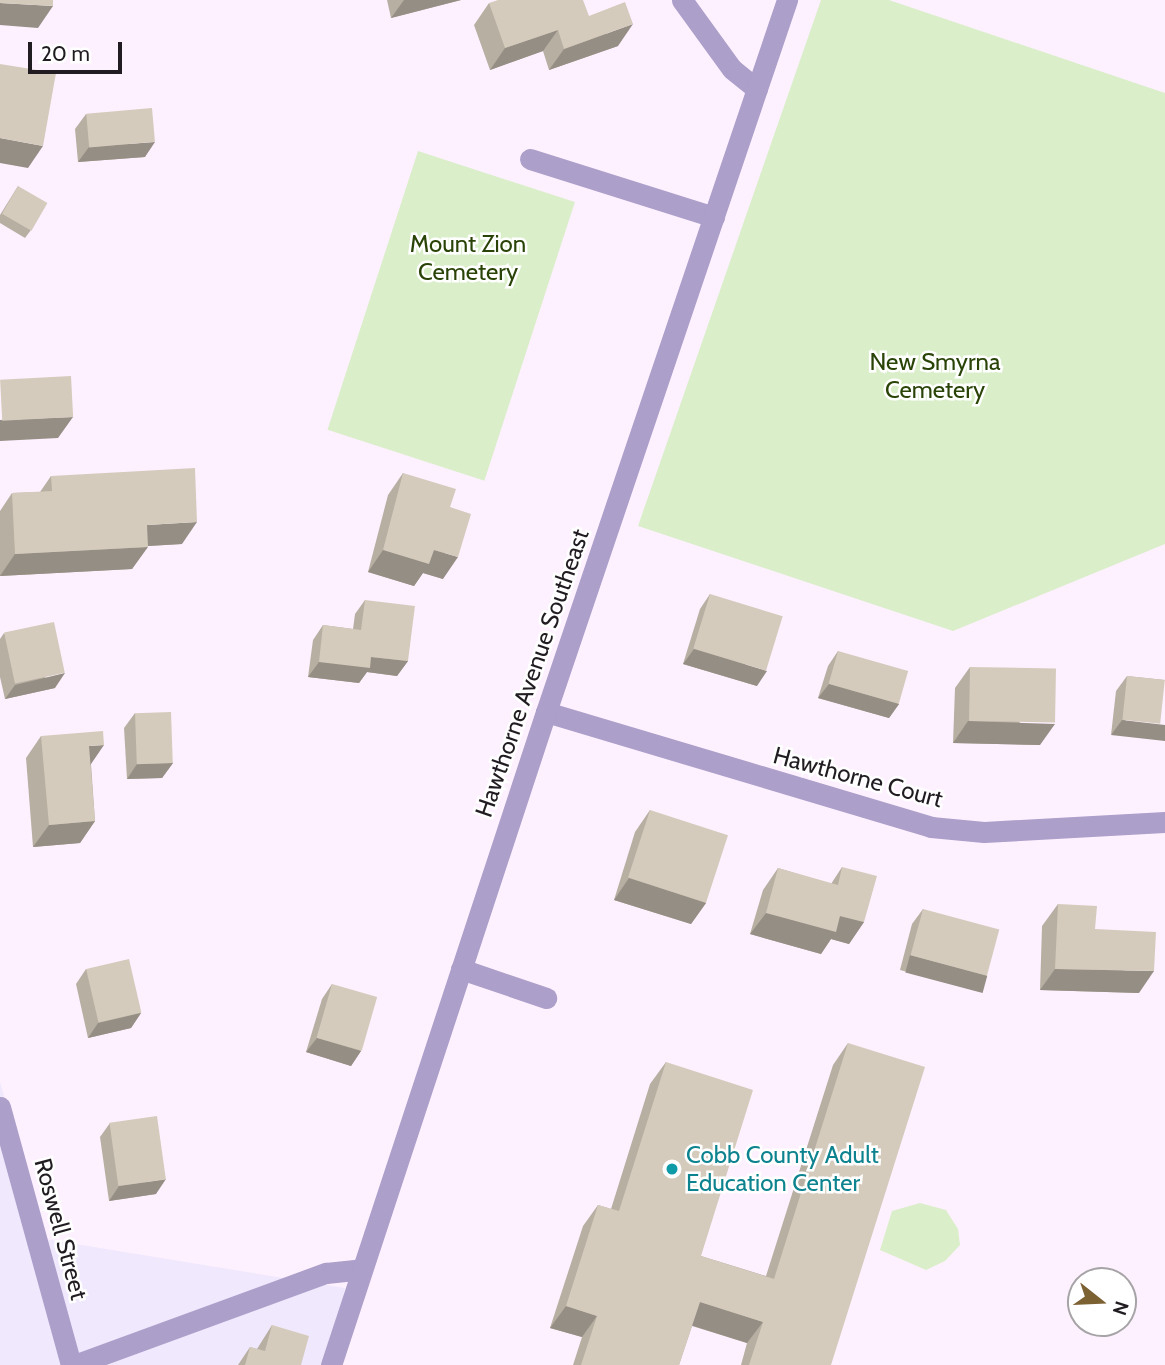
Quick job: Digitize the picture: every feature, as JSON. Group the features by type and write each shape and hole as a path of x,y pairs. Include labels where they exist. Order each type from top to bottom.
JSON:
{"street":[{"path":"682,0 732,69 757,89"},
{"name":"Hawthorne Avenue Southeast","path":"331,1365 545,712 787,0"},
{"path":"530,159 713,217"},
{"name":"Hawthorne Court","path":"545,712 931,827 984,832 1165,822"},
{"path":"461,969 546,998"},
{"name":"Roswell Street","path":"0,1107 5,1146 73,1365"},
{"path":"73,1365 326,1273 362,1269"}],"shaded area":[{"path":"0,1082 45,1239 345,1288 329,1365 0,1365"}],"green space":[{"name":"New Smyrna Cemetery","path":"821,0 889,0 1165,93 1165,544 953,631 638,526"},
{"name":"Mount Zion Cemetery","path":"418,151 575,202 484,481 327,430"},
{"path":"920,1203 946,1210 958,1229 960,1245 945,1261 926,1270 880,1250 892,1211"}],"building":[{"path":"0,0 53,0 53,6 0,3"},
{"path":"498,0 583,0 589,16 625,2 633,24 564,49 558,30 505,48 489,3"},
{"path":"0,64 56,73 43,146 0,138"},
{"path":"152,108 155,142 89,148 86,114"},
{"path":"18,186 47,203 31,231 2,214"},
{"path":"71,376 73,417 2,421 0,380"},
{"path":"195,468 197,522 147,525 148,547 15,554 12,493 52,491 51,476"},
{"path":"403,473 456,489 450,507 471,514 458,557 434,550 429,564 383,550"},
{"path":"710,594 783,616 766,671 693,649"},
{"path":"365,600 415,606 408,661 371,657 370,668 319,662 323,625 361,630"},
{"path":"54,622 65,673 15,683 4,633"},
{"path":"838,651 908,671 899,704 829,684"},
{"path":"970,667 1056,669 1055,722 969,721"},
{"path":"1127,676 1165,680 1160,724 1122,720"},
{"path":"171,712 173,763 137,764 135,713"},
{"path":"103,731 104,745 89,746 95,821 49,825 41,736"},
{"path":"650,810 728,835 706,903 628,878"},
{"path":"842,867 877,876 864,922 840,916 836,932 766,913 778,868 838,885"},
{"path":"1058,904 1097,906 1095,929 1156,932 1154,971 1055,969"},
{"path":"923,909 999,929 987,976 911,955"},
{"path":"129,959 141,1013 99,1022 86,969"},
{"path":"332,984 377,997 362,1051 317,1038"},
{"name":"Cobb County Adult Education Center","path":"848,1043 925,1067 831,1365 749,1365 763,1322 700,1302 679,1365 581,1365 597,1316 566,1306 598,1205 619,1211 666,1062 753,1090 701,1256 774,1279"},
{"path":"157,1116 166,1179 118,1186 109,1123"},
{"path":"272,1325 309,1336 301,1365 245,1365 250,1347 265,1351"}],"place":[{"name":"Cobb County Adult Education Center","path":"672,1169"}]}
